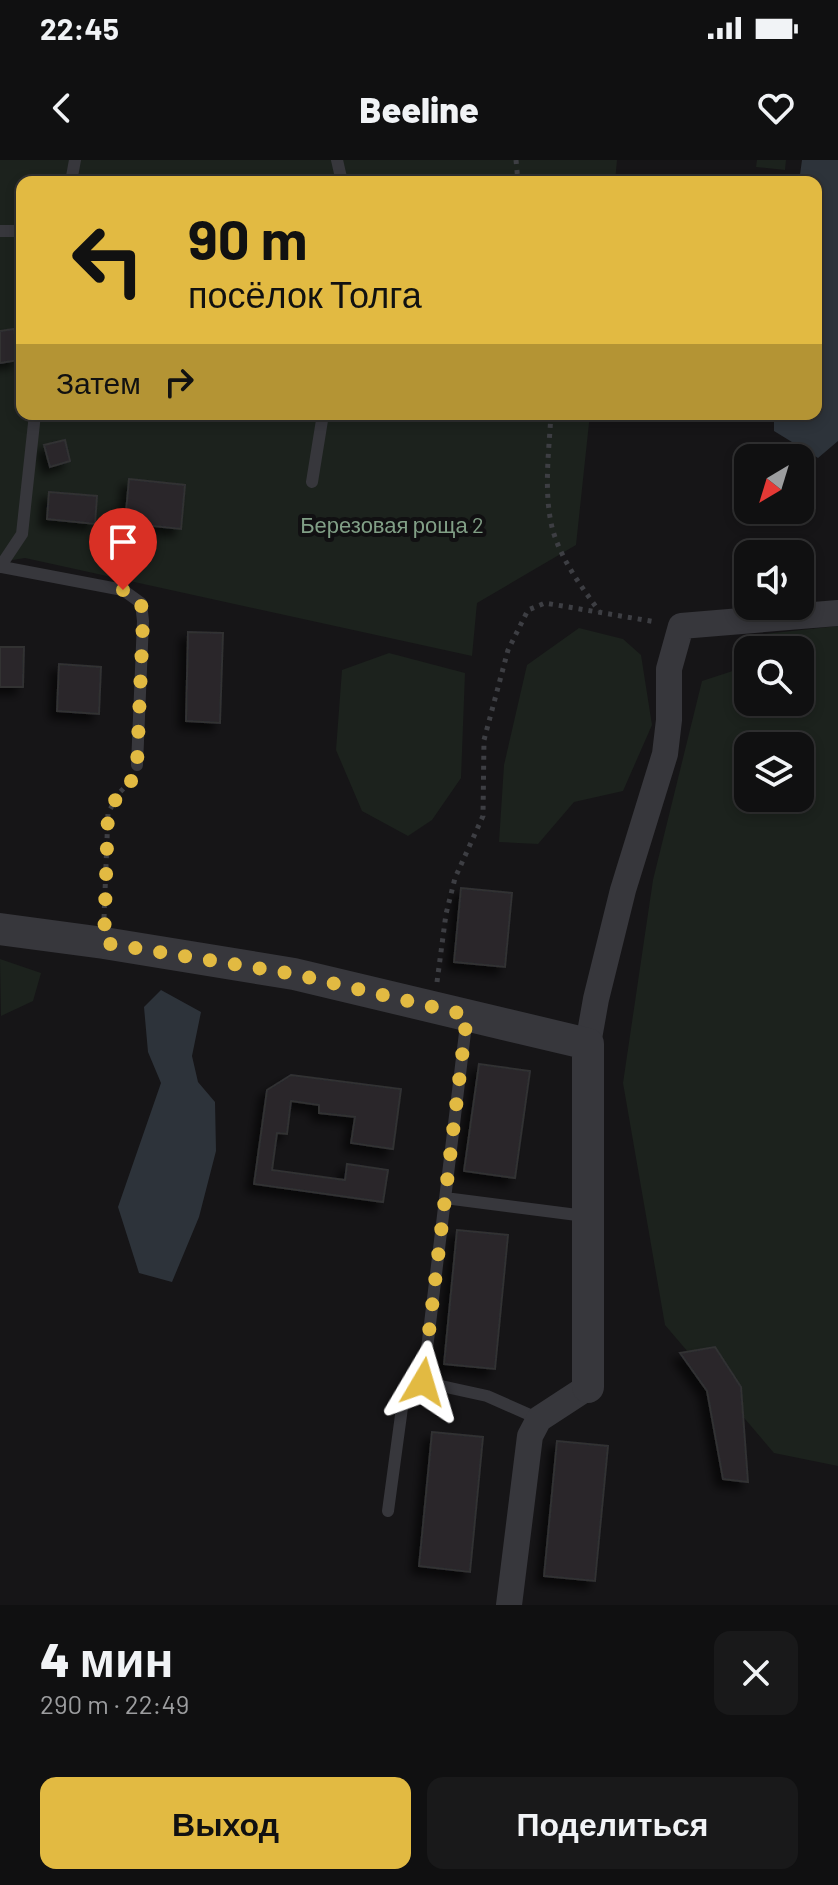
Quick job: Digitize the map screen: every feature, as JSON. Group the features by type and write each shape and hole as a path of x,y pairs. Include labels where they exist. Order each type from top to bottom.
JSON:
{"street":[{"path":"509,1605 530,1436 539,1419 588,1387 588,1044 623,890 665,754 669,669 681,626 838,613"},
{"path":"0,929 294,974 588,1044"}],"lane":[{"path":"34,420 22,534 1,567 123,590 141,603 143,621 137,765"},
{"path":"312,482 322,420"},
{"path":"423,1382 467,1015"},
{"path":"445,1198 589,1217"},
{"path":"388,1511 404,1393 423,1382 487,1396 539,1419"}],"path":[{"path":"551,420 547,490 553,531 571,571 599,612"},
{"path":"434,1007 446,914 455,878 483,816 484,740 508,650 528,610 545,603 681,626"},
{"path":"104,943 108,813 120,792 132,780 137,765"}],"green space":[{"name":"Березовая роща 2","path":"0,160 617,160 616,176 16,176 16,420 589,420 576,545 477,603 472,656 25,558 0,562"},
{"path":"757,160 786,160 785,170 756,167"},
{"path":"838,626 838,1466 774,1453 665,1325 623,1083 653,880 702,681 734,671 734,716 814,716 814,636 755,636"},
{"path":"579,628 623,639 641,655 652,725 623,791 574,802 538,844 499,842 504,765 527,665"},
{"path":"389,653 465,673 461,778 432,820 408,836 362,811 336,750 342,670"},
{"path":"0,959 41,973 33,1001 1,1016"}],"shaded area":[{"path":"802,160 838,160 838,441 818,458 814,456 814,444 795,444 774,431 774,420 822,420 822,176 800,176"},
{"path":"161,990 201,1012 192,1056 198,1082 215,1102 216,1151 199,1217 172,1282 139,1273 118,1207 161,1083 148,1052 144,1007"}],"building":[{"path":"14,329 16,360 0,363 0,331"},
{"path":"65,440 70,461 50,467 44,445"},
{"path":"129,479 185,485 181,529 125,523"},
{"path":"49,492 97,496 95,524 47,519"},
{"path":"188,632 223,633 220,723 186,721"},
{"path":"0,647 24,647 23,687 0,687"},
{"path":"59,664 101,667 99,714 57,711"},
{"path":"461,888 512,893 505,967 454,962"},
{"path":"479,1064 530,1071 515,1178 464,1171"},
{"path":"291,1075 401,1089 393,1149 351,1143 355,1117 319,1113 319,1105 291,1101 287,1134 277,1133 272,1170 345,1180 347,1164 388,1170 383,1202 254,1184 267,1090"},
{"path":"457,1230 508,1235 495,1369 444,1364"},
{"path":"715,1347 741,1387 748,1482 723,1479 707,1391 680,1353"},
{"path":"432,1432 483,1437 470,1572 419,1566"},
{"path":"557,1441 608,1446 595,1581 544,1576"}],"route":[{"path":"123,590 141,603 143,621 137,765 132,780 120,792 108,813 104,943 294,974 467,1015 423,1382"}]}
